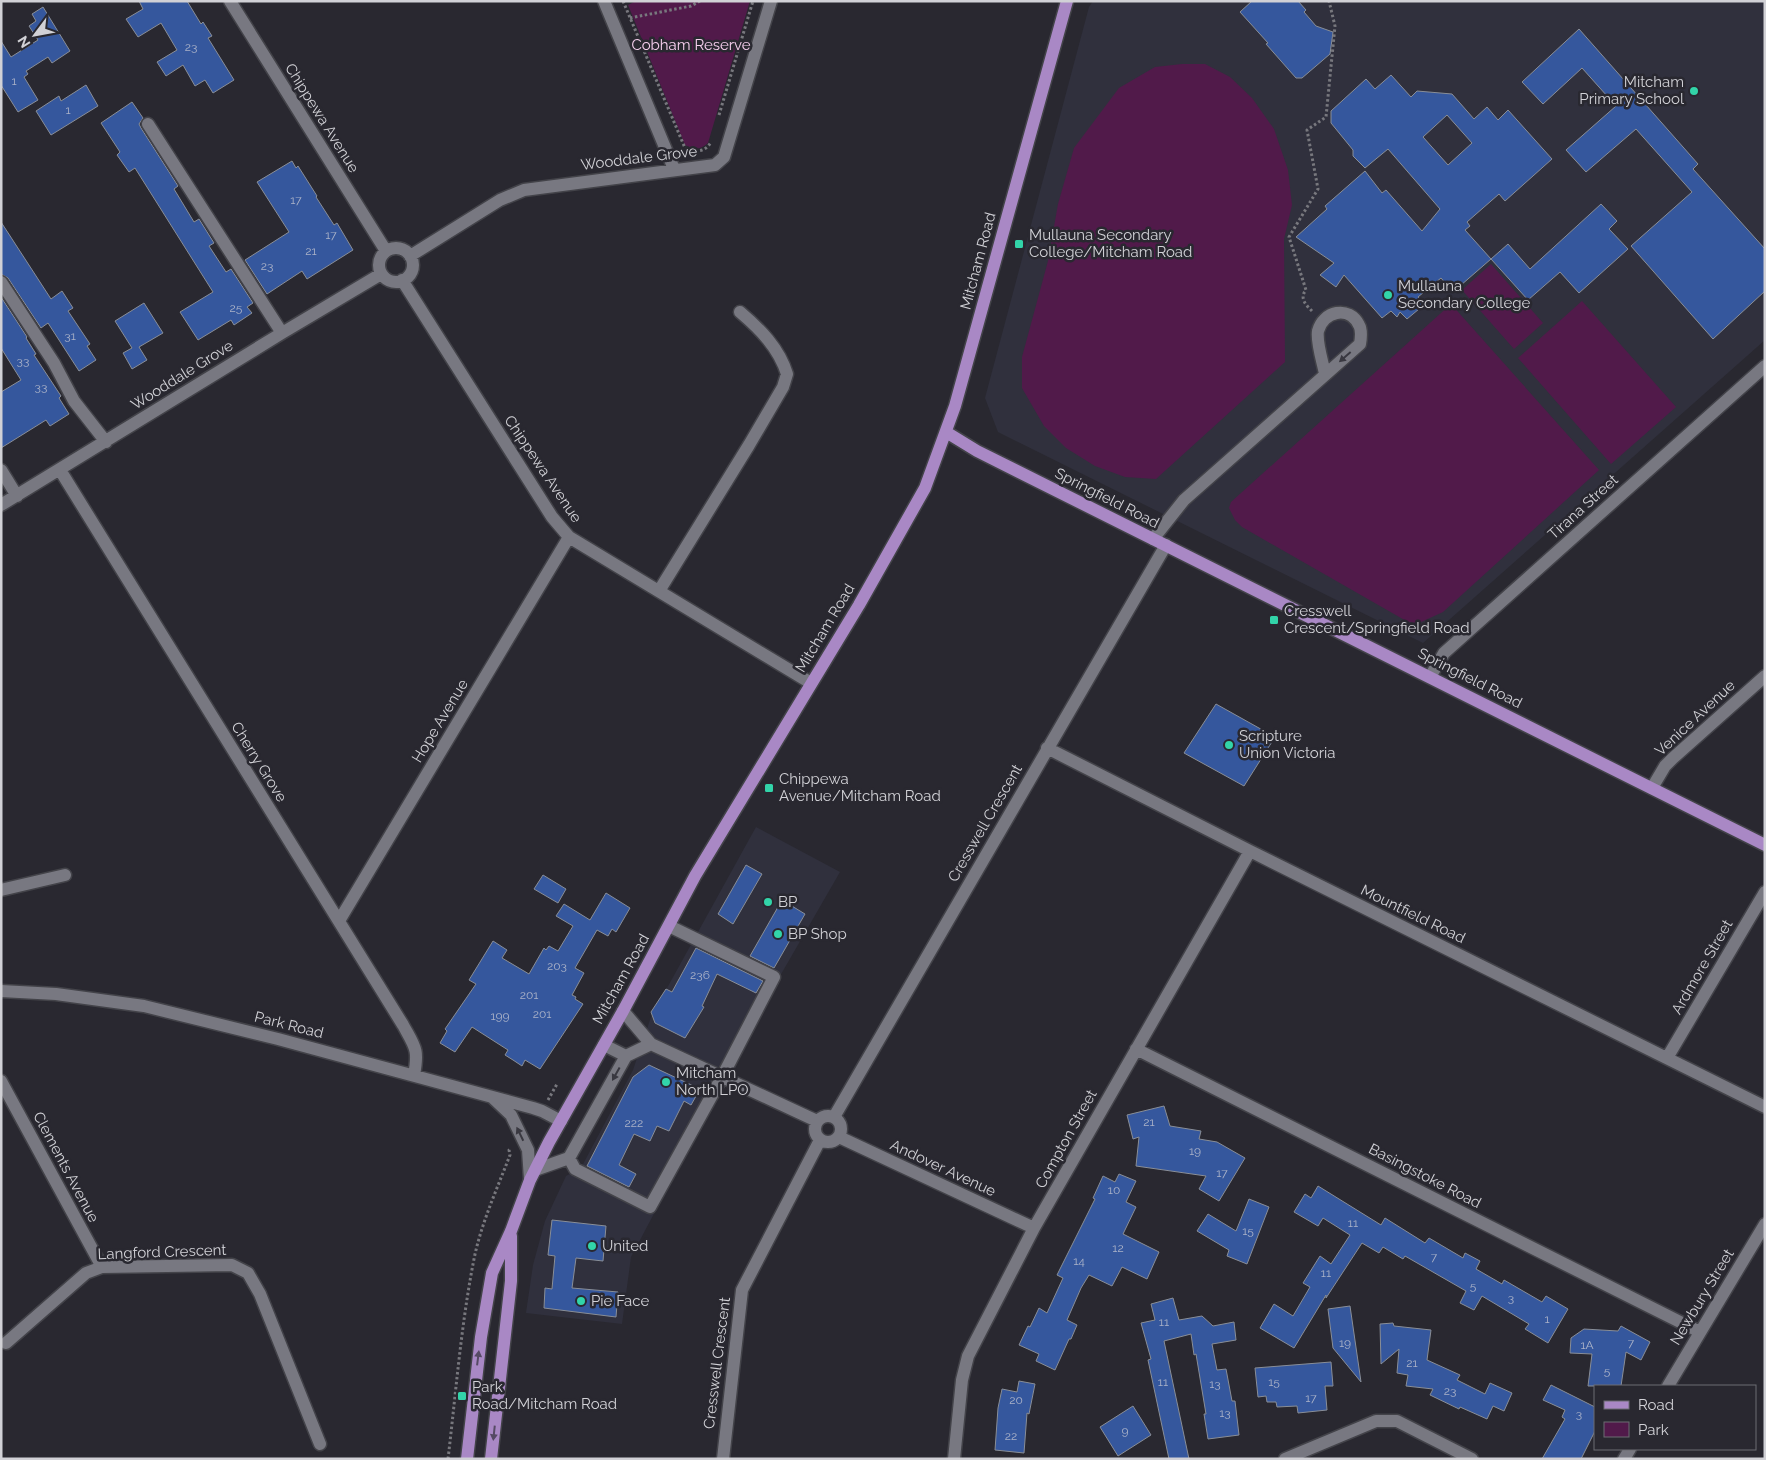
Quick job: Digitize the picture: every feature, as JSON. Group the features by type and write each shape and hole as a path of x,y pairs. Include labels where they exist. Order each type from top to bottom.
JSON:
{"main road":[{"name":"Mitcham Road","path":"467,1459 481,1337 492,1273 533,1175 696,876 859,605 925,488 955,406 1067,1"},
{"name":"Springfield Road","path":"946,432 978,451 1765,845"},
{"name":"Mitcham Road","path":"491,1459 511,1280 511,1231"}],"street":[{"name":"Chippewa Avenue","path":"230,1 386,251"},
{"path":"604,1 674,169"},
{"name":"Wooddale Grove","path":"410,256 500,200 524,190 716,165 724,157 771,1"},
{"path":"148,124 282,333"},
{"path":"391,248 402,249 410,256 412,267 407,277 393,282 381,274 379,269 380,259 386,251 391,248"},
{"name":"Wooddale Grove","path":"1,506 381,274"},
{"name":"Chippewa Avenue","path":"402,280 552,517 569,537 811,683"},
{"path":"1,282 54,363 74,401 106,442"},
{"path":"660,591 749,446 783,387 787,374 778,353 764,334 740,312"},
{"path":"1153,539 1184,500 1360,344 1360,326 1353,316 1344,312 1334,312 1324,318 1318,332 1326,374"},
{"name":"Tirana Street","path":"1430,677 1444,653 1765,366"},
{"path":"1,470 16,496"},
{"name":"Cherry Grove","path":"60,470 415,1046 418,1056 414,1075"},
{"name":"Hope Avenue","path":"339,921 569,537"},
{"name":"Cresswell Crescent","path":"834,1117 1166,545"},
{"name":"Venice Avenue","path":"1652,788 1673,758 1765,676"},
{"name":"Mountfield Road","path":"1047,748 1765,1107"},
{"name":"Compton Street","path":"954,1459 962,1380 968,1356 1034,1228 1250,851"},
{"path":"1,890 65,875"},
{"name":"Ardmore Street","path":"1667,1058 1765,892"},
{"path":"569,1158 575,1169 650,1207 722,1077 774,977 669,926"},
{"name":"Park Road","path":"1,991 56,994 144,1006 492,1096 542,1111 561,1121"},
{"path":"623,1011 651,1044 817,1121"},
{"path":"492,1096 511,1115 528,1150 533,1175 569,1158 626,1056 651,1044"},
{"path":"604,1045 626,1056"},
{"name":"Basingstoke Road","path":"1136,1049 1700,1332"},
{"name":"Clements Avenue","path":"1,1081 102,1267"},
{"path":"826,1116 834,1117 842,1128 839,1137 828,1143 820,1140 815,1133 817,1121 826,1116"},
{"name":"Andover Avenue","path":"839,1137 1034,1228"},
{"name":"Cresswell Crescent","path":"723,1459 742,1290 820,1140"},
{"name":"Newbury Street","path":"1669,1385 1765,1224"},
{"name":"Langford Crescent","path":"6,1343 86,1273 102,1267 232,1265 248,1272 260,1294 320,1444"},
{"path":"1285,1459 1376,1421 1397,1421 1472,1459"}],"path":[{"path":"623,1 685,148 698,151 706,149 710,145 713,135"},
{"path":"630,18 691,6 700,1"},
{"path":"719,116 753,1"},
{"path":"1323,322 1304,303 1302,294 1306,290 1289,237 1318,189 1308,130 1326,117 1335,26 1329,1"}],"shaded area":[{"name":"Mullauna Secondary College","path":"1093,1 1765,1 1765,340 1423,643 998,432 985,398 1089,7"},
{"path":"756,827 840,872 780,976 631,1257 622,1324 526,1313 533,1265 545,1221 566,1176 581,1168 633,1070 651,1017"}],"green space":[{"name":"Cobham Reserve","path":"636,1 750,1 708,143 700,148 691,148 685,145 628,5"},
{"path":"1205,64 1230,77 1252,98 1274,129 1288,170 1292,205 1284,239 1285,362 1156,479 1125,477 1095,466 1066,448 1044,426 1022,388 1022,357 1048,261 1058,204 1074,148 1119,88 1155,67"},
{"path":"1491,264 1543,323 1514,349 1462,290"},
{"path":"1582,301 1676,407 1611,464 1518,358"},
{"path":"1451,304 1599,470 1443,612 1419,623 1408,622 1242,527 1235,520 1229,508 1231,502"}],"building":[{"path":"139,1 187,1 201,24 203,22 212,36 208,38 234,80 213,93 205,80 195,86 183,65 166,76 157,62 177,50 161,23 138,37 126,19 143,9"},
{"path":"1252,1 1298,1 1306,10 1304,12 1316,26 1333,32 1330,54 1302,78 1296,78 1240,12"},
{"path":"43,7 70,51 52,63 48,57 26,71 28,74 24,77 38,100 18,112 1,85 1,41 11,57 38,40 29,26 36,21 32,14"},
{"path":"1579,29 1698,164 1693,169 1765,249 1765,291 1713,339 1631,246 1692,192 1636,129 1586,172 1566,150 1616,106 1582,68 1543,104 1522,82"},
{"path":"1391,75 1411,97 1417,91 1452,94 1474,119 1487,107 1498,120 1508,110 1552,159 1505,201 1499,194 1467,222 1470,226 1465,230 1491,259 1453,292 1441,278 1418,297 1425,304 1407,319 1400,312 1397,317 1391,311 1382,318 1344,275 1336,287 1320,275 1334,263 1296,237 1327,209 1325,206 1365,171 1382,193 1386,190 1422,231 1440,209 1388,149 1365,168 1353,156 1353,150 1331,123 1331,111 1366,79 1375,89","holes":["1447,115 1472,143 1448,165 1423,137"]},
{"path":"86,85 98,106 51,135 36,111 59,96 61,101"},
{"path":"132,102 143,118 139,124 141,128 178,186 174,189 194,222 199,219 214,243 209,246 226,272 231,269 253,303 247,307 252,313 234,325 231,320 198,340 180,312 213,292 135,168 129,172 117,155 120,152 101,123"},
{"path":"292,161 296,168 298,166 334,225 337,223 353,250 307,279 302,271 267,294 245,260 289,232 257,182"},
{"path":"1601,204 1617,221 1609,229 1628,249 1579,293 1560,272 1528,300 1491,259 1508,244 1530,269"},
{"path":"1,222 51,299 62,291 73,308 68,311 90,344 87,346 96,360 79,371 48,323 41,328 8,278 1,274"},
{"path":"1,297 27,337 36,354 34,355 61,396 59,398 69,414 50,426 46,420 1,448 1,392 21,380 1,348"},
{"path":"144,303 163,333 139,347 147,360 132,369 123,353 132,348 115,321"},
{"name":"Scripture Union Victoria","path":"1216,704 1275,737 1244,786 1184,753"},
{"path":"746,865 762,874 733,924 718,914"},
{"path":"543,875 566,889 558,903 534,889"},
{"path":"606,893 630,908 616,932 612,929 608,936 597,930 575,968 584,973 572,995 583,1004 540,1069 525,1060 522,1066 505,1055 508,1050 472,1027 455,1052 440,1043 447,1031 445,1029 476,984 469,980 493,941 507,950 502,958 529,974 544,948 546,950 549,946 558,951 573,926 556,916 564,904 590,920"},
{"name":"BP Shop","path":"782,900 805,914 774,968 750,956"},
{"path":"696,948 763,981 756,993 717,974 702,1006 704,1007 685,1038 655,1023 651,1012 666,989 672,992"},
{"path":"649,1065 700,1089 691,1105 684,1101 669,1131 657,1126 650,1141 634,1134 619,1165 636,1174 629,1187 587,1166 633,1077"},
{"path":"1164,1106 1170,1126 1201,1131 1199,1139 1217,1142 1245,1158 1219,1201 1199,1189 1206,1176 1136,1166 1139,1137 1133,1139 1127,1115"},
{"path":"1119,1174 1136,1181 1126,1202 1136,1207 1123,1234 1159,1252 1147,1279 1122,1267 1112,1286 1089,1275 1067,1320 1077,1325 1055,1370 1036,1361 1039,1354 1019,1345 1039,1308 1047,1313 1063,1278 1057,1275 1095,1199 1093,1198 1103,1176 1115,1182"},
{"path":"1318,1186 1381,1225 1385,1218 1425,1243 1429,1238 1463,1258 1465,1253 1480,1261 1476,1269 1502,1284 1504,1280 1542,1302 1546,1296 1568,1309 1548,1343 1525,1329 1529,1324 1482,1296 1474,1310 1460,1303 1466,1291 1405,1256 1403,1259 1383,1247 1379,1253 1362,1243 1326,1298 1326,1295 1294,1348 1260,1328 1274,1304 1293,1316 1310,1287 1303,1283 1320,1256 1331,1264 1350,1235 1323,1218 1318,1226 1294,1212 1305,1194 1311,1198"},
{"path":"1249,1199 1269,1207 1247,1264 1227,1256 1229,1250 1197,1231 1208,1214 1236,1231"},
{"path":"552,1220 606,1226 603,1261 576,1258 572,1288 618,1292 616,1317 544,1308 545,1288 552,1289 555,1256 548,1255"},
{"path":"1173,1298 1179,1320 1202,1316 1213,1326 1234,1322 1236,1340 1212,1344 1217,1370 1226,1369 1232,1401 1235,1401 1239,1435 1208,1439 1204,1414 1206,1414 1191,1334 1164,1341 1189,1459 1169,1459 1148,1360 1151,1359 1141,1323 1155,1320 1151,1304"},
{"path":"1350,1306 1361,1382 1333,1348 1328,1309"},
{"path":"1393,1323 1394,1326 1431,1330 1427,1360 1460,1375 1457,1380 1485,1394 1490,1383 1512,1393 1504,1411 1493,1406 1487,1419 1460,1407 1459,1409 1430,1395 1433,1389 1406,1386 1408,1375 1397,1373 1399,1349 1381,1364 1380,1324"},
{"path":"1621,1326 1650,1342 1641,1360 1626,1352 1621,1385 1588,1386 1592,1354 1570,1353 1571,1338 1584,1329 1618,1331"},
{"path":"1331,1362 1333,1386 1325,1386 1327,1410 1298,1413 1297,1406 1277,1407 1276,1402 1267,1402 1266,1396 1258,1397 1255,1368"},
{"path":"1019,1381 1035,1384 1029,1414 1027,1413 1024,1453 995,1450 998,1408 1002,1389 1017,1392"},
{"path":"1551,1385 1594,1406 1594,1433 1581,1459 1542,1459 1565,1419 1562,1417 1565,1410 1543,1400"},
{"path":"1133,1406 1151,1435 1118,1456 1100,1427"}],"place":[{"name":"Mitcham Primary School","path":"1694,91"},
{"name":"Mullauna Secondary College/Mitcham Road","path":"1019,244"},
{"name":"Mullauna Secondary College","path":"1388,295"},
{"name":"Cresswell Crescent/Springfield Road","path":"1274,620"},
{"name":"Scripture Union Victoria","path":"1229,745"},
{"name":"Chippewa Avenue/Mitcham Road","path":"769,788"},
{"name":"BP","path":"768,902"},
{"name":"BP Shop","path":"778,934"},
{"name":"Mitcham North LPO","path":"666,1082"},
{"name":"United","path":"592,1246"},
{"name":"Pie Face","path":"581,1301"},
{"name":"Park Road/Mitcham Road","path":"462,1396"}]}
